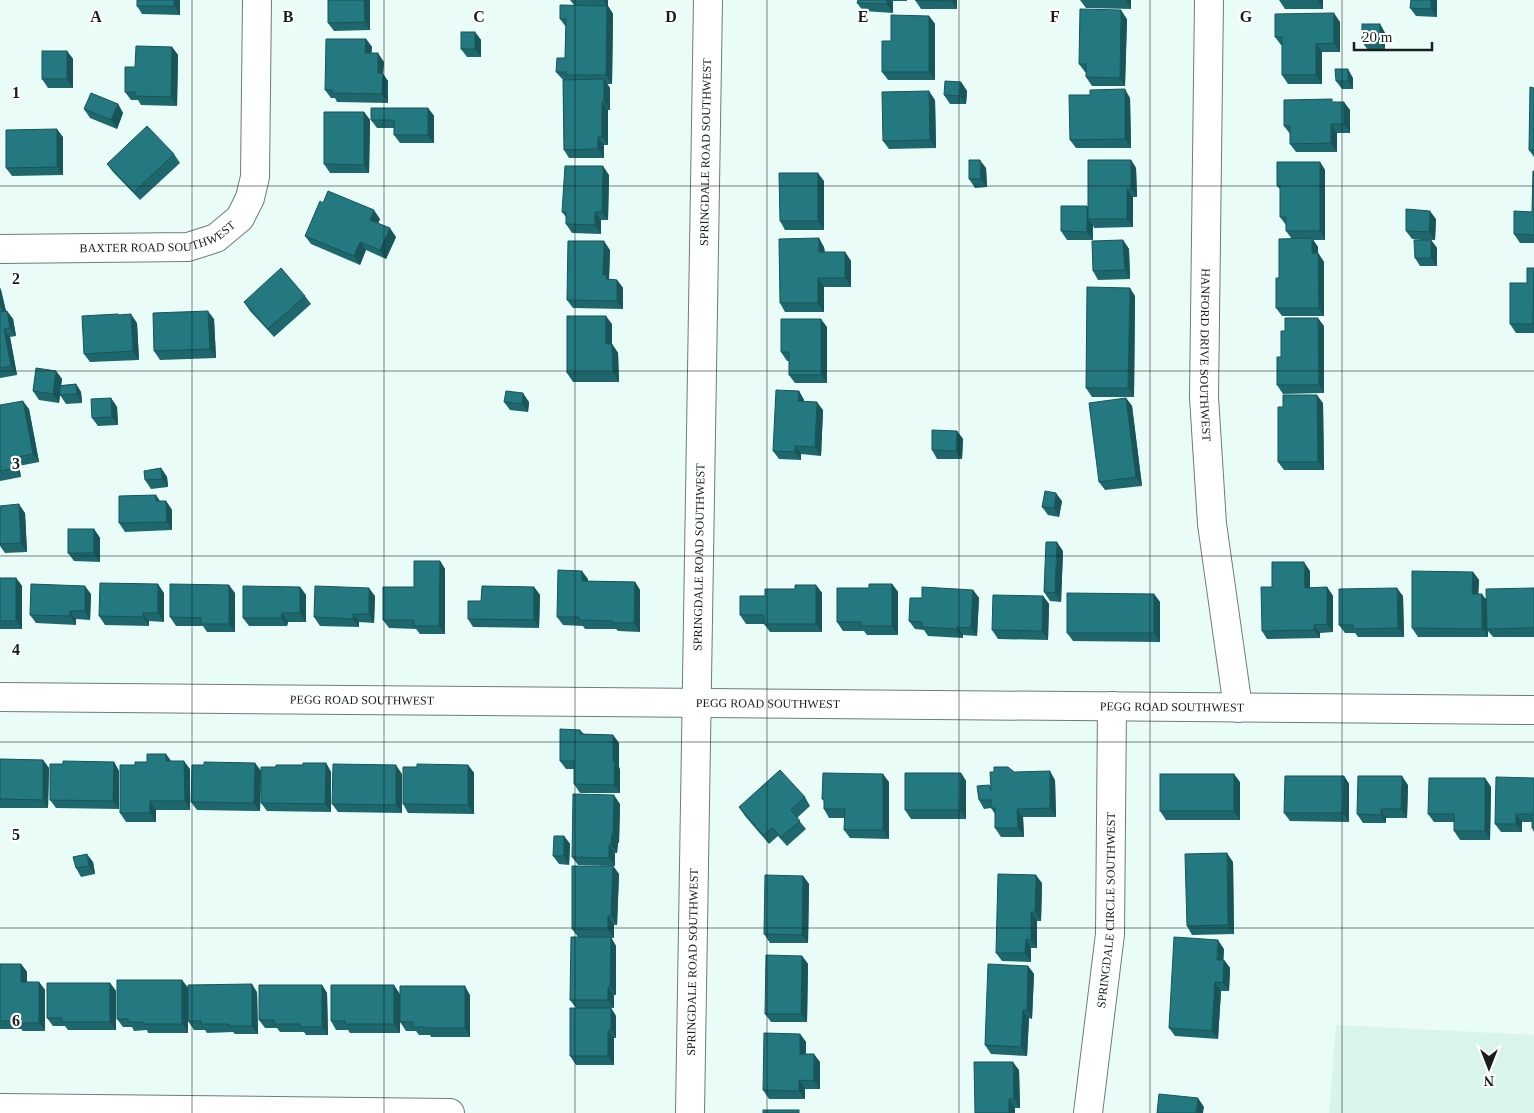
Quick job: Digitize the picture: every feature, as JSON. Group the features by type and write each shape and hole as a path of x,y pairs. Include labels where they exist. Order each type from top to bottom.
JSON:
{"street":[{"name":"BAXTER ROAD SOUTHWEST","path":"0,249 188,247 216,238 240,218 250,198 255,177 257,0"},
{"name":"SPRINGDALE ROAD SOUTHWEST","path":"690,1113 708,0"},
{"name":"HANFORD DRIVE SOUTHWEST","path":"1209,0 1204,396 1212,524 1238,708"},
{"name":"PEGG ROAD SOUTHWEST","path":"0,697 1534,710"},
{"name":"SPRINGDALE CIRCLE SOUTHWEST","path":"1088,1113 1110,934 1112,706"},
{"path":"0,1108 450,1113"}],"shaded area":[{"path":"1336,1025 1534,1035 1534,1113 1329,1113"}],"building":[{"path":"137,0 174,0 174,6 137,6"},
{"path":"328,0 364,0 365,22 328,23"},
{"path":"858,0 887,0 887,4 857,3"},
{"path":"915,0 951,0 951,1"},
{"path":"1411,0 1431,0 1431,9 1410,8"},
{"path":"560,5 607,6 606,75 566,75 566,72 556,72 557,58 565,58 566,19 560,19"},
{"path":"1080,9 1121,10 1120,78 1086,77 1086,64 1079,64"},
{"path":"1334,13 1334,43 1316,44 1316,75 1282,75 1282,37 1275,37 1275,14"},
{"path":"891,15 929,16 929,72 882,72 882,41 891,41"},
{"path":"1362,24 1380,24 1380,42 1362,42"},
{"path":"461,32 475,32 475,49 461,49"},
{"path":"326,39 366,39 365,53 378,53 378,73 383,73 382,94 332,93 332,90 325,90"},
{"path":"136,46 172,47 171,97 135,96 135,92 125,92 125,67 135,67"},
{"path":"42,51 67,51 67,79 42,79"},
{"path":"1335,69 1348,69 1348,81 1336,81"},
{"path":"604,79 602,137 598,137 598,149 564,150 563,80"},
{"path":"945,81 961,82 960,96 944,95"},
{"path":"1530,87 1534,88 1534,150 1529,150"},
{"path":"1125,89 1125,139 1070,140 1069,95 1090,95 1090,90"},
{"path":"929,91 930,140 883,141 882,92"},
{"path":"91,93 118,104 111,120 84,109"},
{"path":"1332,99 1332,102 1344,102 1344,124 1331,124 1331,143 1290,144 1290,126 1284,126 1284,100"},
{"path":"371,108 428,108 428,135 394,135 394,120 371,120"},
{"path":"324,112 364,112 364,165 324,164"},
{"path":"147,126 174,154 134,192 107,164"},
{"path":"57,129 57,167 6,168 6,130"},
{"path":"969,160 980,160 981,179 969,179"},
{"path":"1088,160 1131,160 1131,189 1127,189 1127,219 1088,219"},
{"path":"1277,162 1320,162 1320,231 1286,231 1286,217 1280,217 1280,186 1277,186"},
{"path":"565,166 603,166 602,212 595,212 595,225 566,224 566,212 562,212"},
{"path":"1533,171 1534,235 1514,234 1514,211 1532,212"},
{"path":"779,173 818,173 818,221 780,221"},
{"path":"328,191 374,210 370,220 390,228 380,250 360,242 354,256 305,236 320,201 323,203"},
{"path":"1061,206 1087,206 1087,232 1061,231"},
{"path":"1406,209 1430,211 1429,232 1406,231"},
{"path":"819,238 819,252 845,252 845,278 818,278 818,303 780,303 779,239"},
{"path":"1312,238 1312,253 1318,253 1319,308 1276,308 1276,278 1279,278 1279,239"},
{"path":"1123,240 1125,270 1093,271 1092,241"},
{"path":"1414,240 1431,240 1431,258 1415,258"},
{"path":"568,241 604,241 603,275 607,275 606,279 617,280 617,301 567,300"},
{"path":"281,268 305,296 268,329 244,302"},
{"path":"1527,268 1534,268 1533,324 1510,324 1510,283 1527,283"},
{"path":"1087,287 1130,288 1128,388 1086,388"},
{"path":"7,311 10,328 4,329 11,366 0,368 0,312"},
{"path":"208,311 210,349 154,351 153,313"},
{"path":"131,314 133,351 84,354 82,316"},
{"path":"567,316 606,316 606,344 612,344 613,373 567,373"},
{"path":"1285,318 1318,318 1319,385 1277,385 1277,357 1281,357 1281,331 1285,331"},
{"path":"781,319 821,319 821,375 789,375 789,352 781,352"},
{"path":"36,368 56,371 53,394 33,391"},
{"path":"76,384 77,394 60,395 60,386"},
{"path":"776,390 799,391 798,401 817,402 815,447 795,446 795,452 773,451"},
{"path":"506,391 523,393 522,404 504,402"},
{"path":"1283,395 1317,395 1318,462 1278,462 1278,407 1283,407"},
{"path":"111,398 112,417 92,418 91,399"},
{"path":"1126,398 1136,477 1099,482 1089,403"},
{"path":"23,401 33,454 13,458 15,468 0,471 0,405"},
{"path":"932,430 957,431 956,451 932,450"},
{"path":"161,468 162,479 145,480 144,471"},
{"path":"1045,491 1056,493 1054,508 1042,507"},
{"path":"156,495 156,501 166,501 167,522 119,523 119,496"},
{"path":"19,504 21,543 0,544 0,506"},
{"path":"68,529 94,529 94,553 68,553"},
{"path":"1046,542 1057,542 1055,593 1044,592"},
{"path":"414,561 440,561 439,626 414,626 414,620 383,620 383,587 414,587"},
{"path":"1272,562 1304,562 1305,588 1327,587 1327,624 1314,625 1314,630 1262,631 1261,587 1272,587"},
{"path":"558,570 582,571 582,581 635,582 634,623 579,620 579,617 557,617"},
{"path":"1412,571 1473,572 1472,594 1482,594 1482,629 1412,628"},
{"path":"0,578 16,578 16,621 0,621"},
{"path":"100,583 158,584 158,613 143,613 143,617 99,616"},
{"path":"31,584 85,586 85,611 70,611 70,616 30,615"},
{"path":"170,584 229,585 229,624 201,624 201,618 170,617"},
{"path":"869,584 892,584 892,626 861,626 861,622 837,622 837,588 869,588"},
{"path":"795,585 816,585 816,624 764,624 764,615 740,615 740,596 765,596 765,589 795,589"},
{"path":"243,586 300,587 300,613 282,613 281,618 243,618"},
{"path":"315,586 369,588 369,614 353,614 353,619 314,617"},
{"path":"482,586 534,587 534,620 468,619 468,601 481,601"},
{"path":"922,587 973,590 971,628 922,627 922,622 909,621 910,598 922,598"},
{"path":"1397,588 1398,628 1353,629 1353,625 1339,625 1339,589"},
{"path":"1534,588 1534,628 1487,629 1486,589"},
{"path":"1067,593 1154,594 1154,633 1067,633"},
{"path":"993,595 1043,596 1042,631 992,630"},
{"path":"560,729 580,730 580,734 613,735 614,785 574,784 574,761 560,761"},
{"path":"147,754 166,754 166,761 184,761 185,801 150,801 150,813 120,813 120,765 135,765 135,762 147,762"},
{"path":"0,759 43,760 43,800 0,799"},
{"path":"63,761 114,762 113,801 50,800 50,764 63,764"},
{"path":"204,762 255,763 254,803 191,802 192,765 204,765"},
{"path":"303,763 326,763 325,804 261,803 261,767 303,765"},
{"path":"333,764 396,765 396,805 332,804"},
{"path":"417,764 468,765 468,805 403,804 403,767 417,767"},
{"path":"994,767 1008,767 1014,772 1050,771 1050,808 1017,809 1018,828 995,828 995,808 991,808 991,800 979,800 977,786 989,785 991,791 990,772 994,772"},
{"path":"780,770 805,797 791,810 800,821 781,837 772,828 763,835 739,807"},
{"path":"823,773 883,774 883,830 844,830 845,809 824,809 824,799 822,799"},
{"path":"905,773 961,773 960,810 905,810"},
{"path":"1160,774 1234,774 1234,811 1160,811"},
{"path":"1285,776 1344,776 1343,813 1284,813"},
{"path":"1358,776 1402,776 1401,809 1381,809 1381,815 1357,814"},
{"path":"1496,777 1534,778 1534,828 1532,828 1532,814 1516,814 1516,824 1495,824"},
{"path":"1429,778 1485,778 1485,831 1454,831 1454,814 1428,814"},
{"path":"573,794 614,795 613,835 611,845 609,845 609,858 572,857"},
{"path":"554,836 564,836 564,856 553,856"},
{"path":"1227,853 1228,925 1187,926 1185,854"},
{"path":"87,854 89,866 76,868 73,857"},
{"path":"572,866 613,866 611,916 608,916 608,930 572,929"},
{"path":"998,874 1036,875 1035,912 1031,912 1031,940 1026,939 1025,953 996,953"},
{"path":"765,875 803,876 802,935 764,934"},
{"path":"571,937 611,937 608,1000 570,1000"},
{"path":"1174,937 1218,940 1217,960 1224,960 1223,983 1215,982 1212,1031 1169,1028"},
{"path":"766,955 802,956 801,1014 765,1014"},
{"path":"0,964 21,964 21,982 39,982 39,1023 0,1021"},
{"path":"988,964 1028,966 1027,1010 1023,1010 1021,1047 985,1045"},
{"path":"117,980 182,980 182,1024 143,1024 143,1022 128,1022 128,1019 117,1019"},
{"path":"47,983 110,983 110,1022 62,1022 62,1018 47,1018"},
{"path":"252,984 252,1026 201,1024 201,1021 188,1021 188,985"},
{"path":"259,985 322,985 322,1027 300,1027 300,1024 274,1024 274,1020 259,1020"},
{"path":"331,985 394,985 394,1024 345,1024 345,1021 331,1021"},
{"path":"400,986 465,986 465,1028 413,1027 413,1022 400,1022"},
{"path":"570,1008 611,1008 611,1030 608,1030 608,1056 570,1056"},
{"path":"764,1033 800,1034 800,1054 814,1054 814,1081 799,1080 799,1091 763,1090"},
{"path":"974,1062 1013,1062 1014,1099 1009,1099 1009,1113 975,1113"},
{"path":"1159,1094 1198,1098 1196,1113 1157,1113"},
{"path":"763,1110 799,1110 799,1113 763,1113"}]}
